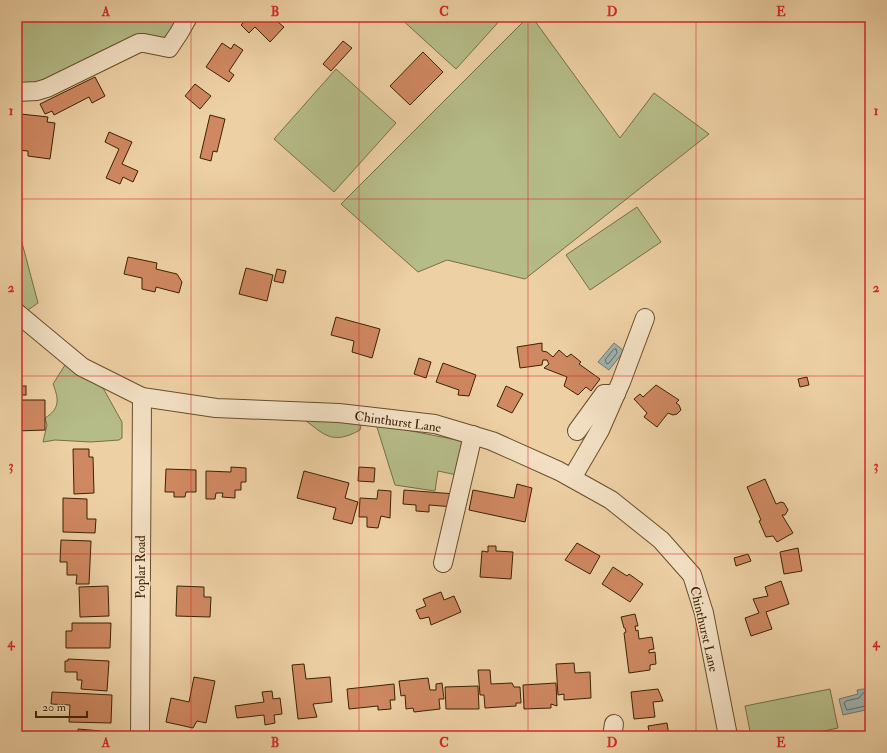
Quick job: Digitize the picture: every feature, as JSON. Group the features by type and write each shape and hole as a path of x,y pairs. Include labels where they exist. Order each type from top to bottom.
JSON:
{"street":[{"path":"17,92 47,88 139,43 169,48 188,17"},
{"name":"Chinthurst Lane","path":"17,313 82,367 142,397 216,408 339,413 434,424 492,441 559,471 611,500 661,540 692,575 704,613 728,736"},
{"path":"572,478 600,430 616,394 645,318"},
{"path":"577,431 604,394 616,394"},
{"name":"Poplar Road","path":"140,736 142,397"},
{"path":"443,563 473,435"}],"green space":[{"path":"17,17 183,17 170,34 163,38 56,77 31,84 17,85"},
{"path":"399,17 503,17 456,69"},
{"path":"528,17 532,17 620,138 654,93 709,134 525,279 447,260 418,272 341,204"},
{"path":"336,69 396,123 334,192 274,139"},
{"path":"637,207 661,242 590,290 566,255"},
{"path":"17,224 38,303 28,310 17,299"},
{"path":"65,365 103,388 122,422 122,438 119,440 91,442 55,440 43,442 47,425 45,418 50,415 57,403 53,384"},
{"path":"301,417 362,421 360,430 350,435 335,437 322,433"},
{"path":"376,424 462,441 457,475 438,471 435,491 395,485"},
{"path":"830,689 838,728 801,736 751,736 745,706"}],"water":[{"path":"614,343 624,351 609,370 598,362"},
{"path":"870,688 870,709 843,715 839,699 858,694 857,690"}],"building":[{"path":"248,17 263,17 265,19 267,17 272,17 284,27 270,42 255,27 249,33 241,25"},
{"path":"343,41 352,48 331,71 323,64"},
{"path":"222,43 231,49 234,44 243,50 229,71 234,75 229,82 206,67"},
{"path":"423,52 443,72 410,105 390,86"},
{"path":"95,77 105,96 92,103 89,97 54,115 52,111 45,114 40,104"},
{"path":"195,84 211,96 200,109 185,96"},
{"path":"21,114 48,117 47,122 55,123 50,159 28,156 28,151 17,150"},
{"path":"210,115 225,119 217,152 213,151 211,161 200,158"},
{"path":"109,132 132,142 122,164 138,171 133,182 123,177 120,184 106,178 119,149 105,142"},
{"path":"128,257 157,263 156,269 177,274 182,282 179,293 156,287 155,292 142,289 142,278 124,274"},
{"path":"246,268 273,275 267,301 239,294"},
{"path":"277,269 286,271 283,283 274,281"},
{"path":"336,317 380,329 372,358 352,352 354,341 331,335"},
{"path":"542,343 542,351 547,352 553,357 559,350 567,357 571,354 581,362 579,364 600,379 591,391 586,387 578,395 564,386 567,377 544,368 549,364 547,360 543,360 542,365 520,368 517,347"},
{"path":"419,358 431,362 426,378 414,374"},
{"path":"443,363 476,375 469,396 458,395 459,390 436,382"},
{"path":"807,377 809,385 800,387 798,379"},
{"path":"656,385 679,400 676,403 679,405 681,410 677,414 673,415 668,413 657,427 644,417 647,413 634,399 640,394 643,397"},
{"path":"17,386 26,386 26,395 17,395"},
{"path":"506,386 523,394 512,413 497,406"},
{"path":"17,400 45,400 45,430 17,431"},
{"path":"73,449 89,449 89,457 93,457 94,493 74,494"},
{"path":"231,467 246,468 246,482 241,482 241,490 235,490 235,498 222,497 223,493 216,493 215,499 206,499 206,471 231,472"},
{"path":"359,467 375,468 374,482 358,481"},
{"path":"166,469 196,470 196,492 186,492 185,497 174,497 174,492 165,492"},
{"path":"304,471 349,483 345,498 358,502 352,524 333,519 336,508 297,498"},
{"path":"765,479 776,504 781,502 784,503 788,510 785,515 782,515 793,533 777,542 773,536 766,537 759,521 761,520 747,487"},
{"path":"517,484 532,488 525,522 469,510 473,490 514,498"},
{"path":"378,490 391,491 390,518 381,516 378,528 367,527 367,517 359,517 360,498 377,499"},
{"path":"404,490 455,494 454,507 429,505 429,512 416,511 416,505 403,504"},
{"path":"63,498 87,499 87,519 96,519 95,533 63,532"},
{"path":"61,540 91,541 89,584 76,584 77,575 67,575 67,562 60,562"},
{"path":"577,543 600,556 590,574 565,560"},
{"path":"488,546 496,546 496,551 513,552 511,579 480,577 482,551 488,552"},
{"path":"798,548 802,571 784,574 780,552"},
{"path":"748,554 751,561 736,566 734,558"},
{"path":"613,567 627,576 629,574 643,584 630,602 602,584"},
{"path":"781,581 789,604 766,612 772,629 751,636 745,618 759,613 753,599 768,596 765,587"},
{"path":"108,586 109,616 80,617 79,587"},
{"path":"177,586 204,587 204,597 211,597 210,617 176,616"},
{"path":"441,592 444,600 454,596 461,612 431,625 429,617 420,619 416,610 426,606 423,599"},
{"path":"635,614 638,626 635,626 636,631 638,630 639,639 652,637 654,649 649,650 649,653 655,652 656,664 650,665 650,670 629,673 624,633 626,632 621,617"},
{"path":"72,623 111,623 110,648 66,648 66,631 72,631"},
{"path":"68,659 109,661 107,691 81,689 82,680 77,680 77,672 65,672 65,661 68,661"},
{"path":"574,663 575,673 590,672 591,698 564,700 564,694 558,695 556,664"},
{"path":"304,664 306,679 330,677 332,702 313,704 317,717 298,719 292,665"},
{"path":"478,670 490,670 491,684 512,683 514,687 520,687 521,703 516,703 516,706 485,708 484,695 480,695"},
{"path":"194,677 215,681 206,723 197,721 193,728 166,722 171,698 189,702"},
{"path":"428,678 430,690 436,690 436,684 442,683 444,699 439,699 440,709 414,712 413,708 406,709 405,695 401,696 399,681"},
{"path":"556,683 557,706 551,704 551,708 524,709 523,685"},
{"path":"394,684 395,700 390,700 391,709 378,710 378,706 349,709 347,689"},
{"path":"478,686 479,709 446,709 445,687"},
{"path":"658,689 663,701 653,702 655,717 634,719 631,692"},
{"path":"272,691 273,699 280,698 282,714 274,715 275,723 265,725 264,715 237,718 235,706 264,702 262,692"},
{"path":"52,692 112,695 111,723 69,722 70,705 51,704"},
{"path":"667,723 669,736 637,736 637,733 649,731 648,726"},
{"path":"78,729 101,731 100,736 78,736"}]}
